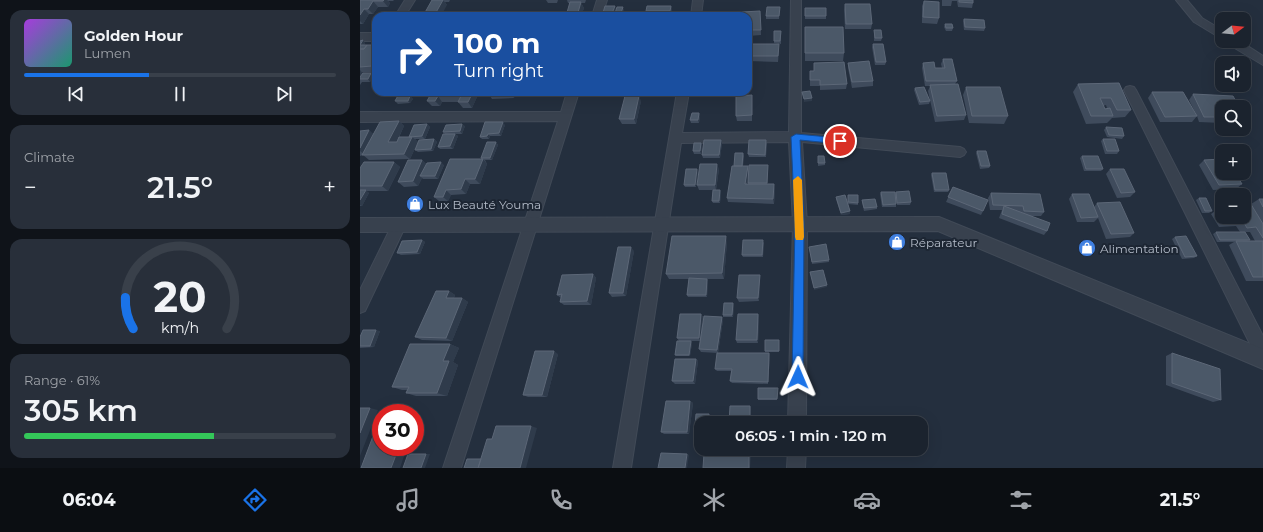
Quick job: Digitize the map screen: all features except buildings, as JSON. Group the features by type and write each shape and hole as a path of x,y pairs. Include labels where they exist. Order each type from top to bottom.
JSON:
{"street":[{"path":"402,12 410,0"},
{"path":"598,12 602,0"},
{"path":"696,12 698,0"},
{"path":"796,0 796,137 800,224 797,416"},
{"path":"1181,0 1198,20 1215,31"},
{"path":"360,37 372,37"},
{"path":"1243,48 1263,61"},
{"path":"1130,90 1263,352"},
{"path":"452,468 572,96"},
{"path":"622,468 682,96"},
{"path":"360,117 565,116"},
{"path":"676,138 796,137 960,152"},
{"path":"360,225 939,224 1263,360"},
{"path":"360,306 399,225"},
{"path":"796,456 796,468"}],"slow traffic":[{"path":"798,180 800,237"}],"place":[{"name":"Lux Beauté Youma","path":"415,204"},
{"name":"Réparateur","path":"897,242"},
{"name":"Alimentation","path":"1087,248"}],"route":[{"path":"798,377 800,224 796,137 840,141"}]}
